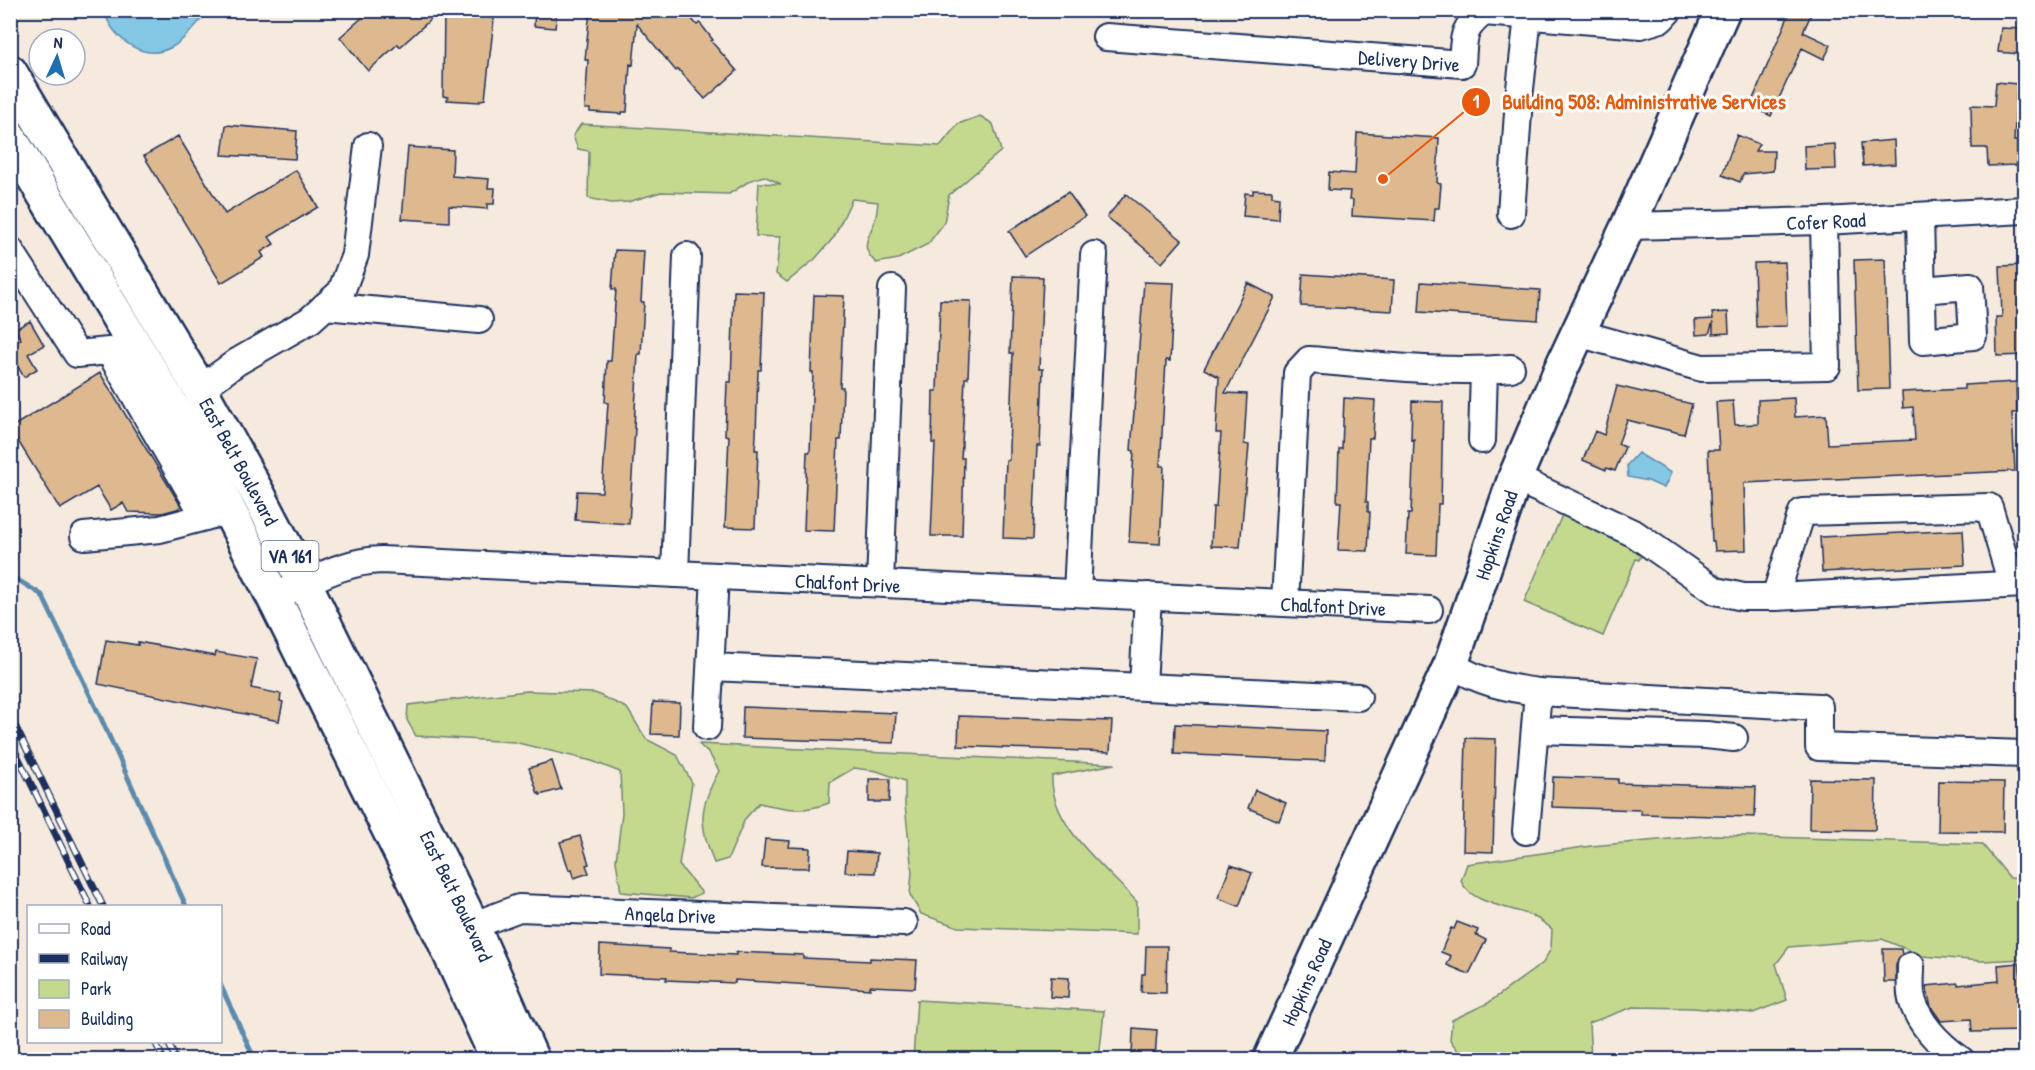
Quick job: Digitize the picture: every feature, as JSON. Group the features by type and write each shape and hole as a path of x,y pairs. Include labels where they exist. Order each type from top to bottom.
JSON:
{"main road":[{"name":"Hopkins Road","path":"1270,1059 1451,664 1515,478 1723,10"},
{"name":"East Belt Boulevard","path":"10,72 200,389 305,583 457,932 498,1059"},
{"name":"East Belt Boulevard","path":"13,146 121,346 196,446 217,514 274,597 457,932 532,1059"}],"street":[{"name":"Delivery Drive","path":"1106,37 1462,64 1464,37 1469,23 1484,12 1641,25 1661,19 1670,10"},
{"path":"1511,214 1519,98 1528,16"},
{"path":"200,389 237,362 310,320 341,292 355,255 368,146"},
{"name":"Cofer Road","path":"1628,226 1824,221 2025,210"},
{"path":"1920,216 1922,290"},
{"path":"1578,333 1702,368 1827,366 1824,221"},
{"path":"10,250 77,354 121,346 162,326"},
{"path":"1077,593 1094,255"},
{"path":"675,574 687,256"},
{"path":"880,582 892,289"},
{"path":"325,306 479,320"},
{"path":"1285,603 1297,373 1309,360 1380,366 1484,370 1511,368"},
{"path":"1482,440 1484,370"},
{"path":"1515,478 1635,534 1716,591 1743,597 1775,597 2018,584 1989,507 1802,512 1775,597"},
{"path":"84,536 160,529 217,514 259,496"},
{"name":"Chalfont Drive","path":"274,597 349,565 381,560 880,582 1429,610"},
{"path":"707,727 715,576"},
{"path":"1143,686 1148,596"},
{"path":"1451,664 1468,675 1499,686 1538,692 1819,707 1819,747 2025,754"},
{"path":"711,667 1358,697"},
{"path":"1527,831 1538,692"},
{"path":"1706,735 1709,702"},
{"path":"1535,730 1706,735 1734,738"},
{"name":"Angela Drive","path":"457,932 519,908 904,923"},
{"path":"1911,966 1911,996 1921,1021 1948,1051 1961,1059"}],"green space":[{"path":"980,116 993,124 1001,151 949,195 944,223 928,244 898,259 876,263 868,253 866,244 876,218 878,202 852,199 834,237 815,259 787,282 776,274 780,237 756,236 759,183 781,184 764,176 751,180 729,194 661,192 628,202 611,203 588,198 589,151 578,149 573,136 581,124 940,146 958,124"},
{"path":"1563,513 1644,548 1639,560 1636,559 1603,636 1524,602"},
{"path":"527,691 595,693 627,708 646,739 677,755 692,783 679,865 702,893 691,898 621,892 616,861 622,813 620,772 592,761 514,742 416,736 407,720 408,705"},
{"path":"699,744 1115,764 1052,776 1054,795 1060,812 1082,845 1137,902 1137,934 958,927 921,914 910,895 912,872 905,805 905,781 877,771 854,768 830,782 829,803 820,806 794,809 759,803 745,819 728,859 714,863 703,826 703,816 707,796 719,771 710,755"},
{"path":"1715,835 1982,844 2010,878 2024,879 2024,959 1982,961 1923,956 1882,939 1789,947 1776,964 1787,1000 1753,1013 1693,1008 1633,1007 1589,1023 1591,1059 1470,1059 1459,1052 1450,1040 1452,1020 1488,1003 1543,963 1551,948 1552,929 1532,916 1482,900 1466,889 1461,881 1467,864 1591,846"},
{"path":"917,1000 1104,1011 1099,1059 913,1059"}],"water":[{"path":"104,10 208,11 192,31 177,44 161,51 150,52 130,45 122,38 108,21"},
{"path":"1638,453 1671,473 1664,488 1648,481 1628,477 1627,465"}],"building":[{"path":"371,10 441,10 400,47 398,44 368,71 340,37"},
{"path":"444,10 495,10 485,99 480,102 447,100 448,97 443,96"},
{"path":"535,10 557,10 555,28 534,26"},
{"path":"590,10 684,10 697,25 700,23 713,40 711,41 737,71 705,99 678,69 676,71 637,24 633,65 630,64 627,112 622,112 622,114 590,112 590,109 585,109 588,60 585,60"},
{"path":"1791,10 1813,10 1803,32 1831,45 1824,59 1802,48 1771,116 1750,106"},
{"path":"2001,28 2022,29 2019,54 1998,52"},
{"path":"1996,82 2017,84 2014,141 2017,141 2017,165 1988,166 1987,148 1972,148 1971,105 1994,106"},
{"path":"226,125 297,131 295,159 222,155"},
{"path":"1357,133 1439,138 1437,183 1441,184 1439,208 1435,208 1434,221 1352,216 1353,200 1349,200 1350,191 1328,190 1329,172 1355,174"},
{"path":"1737,135 1759,144 1755,151 1774,151 1773,171 1743,174 1740,182 1722,175"},
{"path":"178,136 225,214 296,170 318,207 269,237 274,244 261,252 264,257 221,283 144,156"},
{"path":"1894,140 1895,164 1863,166 1861,143"},
{"path":"1835,144 1836,169 1805,170 1804,146"},
{"path":"408,147 453,150 452,176 489,179 488,188 495,188 494,204 487,204 487,209 449,206 449,222 402,219"},
{"path":"1253,190 1272,191 1272,196 1279,197 1278,219 1243,216 1245,193 1253,194"},
{"path":"1068,192 1085,216 1025,256 1009,231"},
{"path":"1126,194 1182,240 1162,263 1107,217"},
{"path":"615,250 644,251 641,302 644,302 641,354 638,354 629,524 575,520 577,491 602,492 608,403 605,402 607,361 611,361 616,289 612,289"},
{"path":"1885,259 1889,389 1858,390 1854,260"},
{"path":"1785,262 1787,326 1756,327 1754,263"},
{"path":"2025,265 2025,355 1997,356 1996,317 2002,317 2000,266"},
{"path":"1303,274 1394,280 1392,311 1301,306"},
{"path":"1013,276 1043,277 1039,369 1043,369 1033,539 1003,538 1006,460 1009,460"},
{"path":"1144,282 1174,283 1170,361 1166,360 1160,466 1164,466 1160,544 1129,542 1134,451 1131,450"},
{"path":"1421,282 1540,290 1538,320 1419,312"},
{"path":"1248,283 1275,297 1225,393 1247,394 1244,444 1249,445 1240,547 1211,546 1221,433 1216,433 1219,377 1204,369"},
{"path":"734,291 764,292 761,370 758,370 755,528 725,527 729,436 725,435 727,382 731,382"},
{"path":"814,295 844,296 840,387 843,387 841,440 838,440 834,531 804,530 807,452 810,452"},
{"path":"940,300 971,301 968,378 965,378 961,458 964,458 962,536 931,536 935,443 932,443 933,391 937,391"},
{"path":"1728,312 1729,333 1713,334 1713,322 1709,334 1696,335 1695,320 1713,319 1712,313"},
{"path":"30,321 44,345 28,354 37,369 24,377 10,351 17,348 14,342 21,339 15,329"},
{"path":"100,373 181,506 177,509 162,513 128,512 123,503 111,510 97,487 60,509 10,428"},
{"path":"2016,382 2017,413 2012,413 2015,471 1744,483 1746,550 1715,551 1714,541 1712,541 1708,450 1719,450 1716,402 1733,401 1735,425 1758,424 1758,400 1794,398 1795,417 1826,415 1828,444 1915,440 1913,407 1903,408 1902,392 1964,389 1964,385"},
{"path":"1617,386 1692,404 1684,434 1627,420 1618,444 1625,447 1615,471 1607,468 1606,470 1583,460 1595,431 1604,435"},
{"path":"1344,398 1375,400 1373,438 1369,438 1366,502 1368,502 1368,512 1370,512 1368,551 1338,550 1341,502 1337,502 1339,449 1342,449"},
{"path":"1412,401 1443,402 1441,504 1438,504 1436,555 1406,554 1408,514 1411,514 1414,439 1411,440"},
{"path":"1963,530 1965,565 1822,572 1820,537"},
{"path":"106,640 138,645 138,642 215,656 216,652 257,659 251,688 281,694 280,701 283,702 279,721 98,684"},
{"path":"653,702 680,703 679,735 651,734"},
{"path":"743,707 896,713 894,743 742,738"},
{"path":"959,716 1112,721 1110,752 958,746"},
{"path":"1175,724 1326,731 1325,761 1174,754"},
{"path":"1466,738 1496,739 1493,852 1463,851"},
{"path":"552,761 561,789 540,795 529,768"},
{"path":"1553,777 1618,779 1618,783 1756,787 1755,817 1641,814 1641,810 1552,807"},
{"path":"869,779 890,779 889,802 869,802"},
{"path":"1810,779 1876,780 1875,830 1809,829"},
{"path":"1939,781 2004,782 2003,832 1938,831"},
{"path":"1255,790 1286,803 1279,821 1248,808"},
{"path":"580,836 589,864 586,865 589,873 574,878 560,842"},
{"path":"765,839 790,841 789,847 810,848 809,868 762,867"},
{"path":"847,851 877,853 875,873 845,872"},
{"path":"1231,865 1252,873 1239,906 1218,898"},
{"path":"1457,922 1478,930 1476,935 1486,940 1469,974 1447,965 1451,956 1441,952 1451,928 1454,929"},
{"path":"600,945 669,949 669,952 803,955 803,958 870,961 870,958 917,960 915,988 870,986 870,989 735,980 735,983 666,980 667,977 599,974"},
{"path":"1146,946 1167,946 1166,993 1141,992 1142,974 1145,974"},
{"path":"1883,949 1901,949 1902,955 1896,965 1896,982 1884,982"},
{"path":"2019,963 2022,984 2024,984 2025,1031 1972,1032 1971,1019 1941,1021 1931,1007 1926,986 1999,981 1998,965"},
{"path":"1051,977 1069,978 1068,998 1050,997"},
{"path":"1133,1028 1157,1030 1155,1059 1132,1059"}],"waterway":[{"path":"10,575 42,595 186,905"},
{"path":"222,988 255,1060"}],"railway":[{"path":"10,715 103,905"},
{"path":"10,740 90,905"},
{"path":"156,1043 164,1060"},
{"path":"168,1043 176,1060"}],"place":[{"name":"Building 508: Administrative Services","path":"1383,179"}]}
